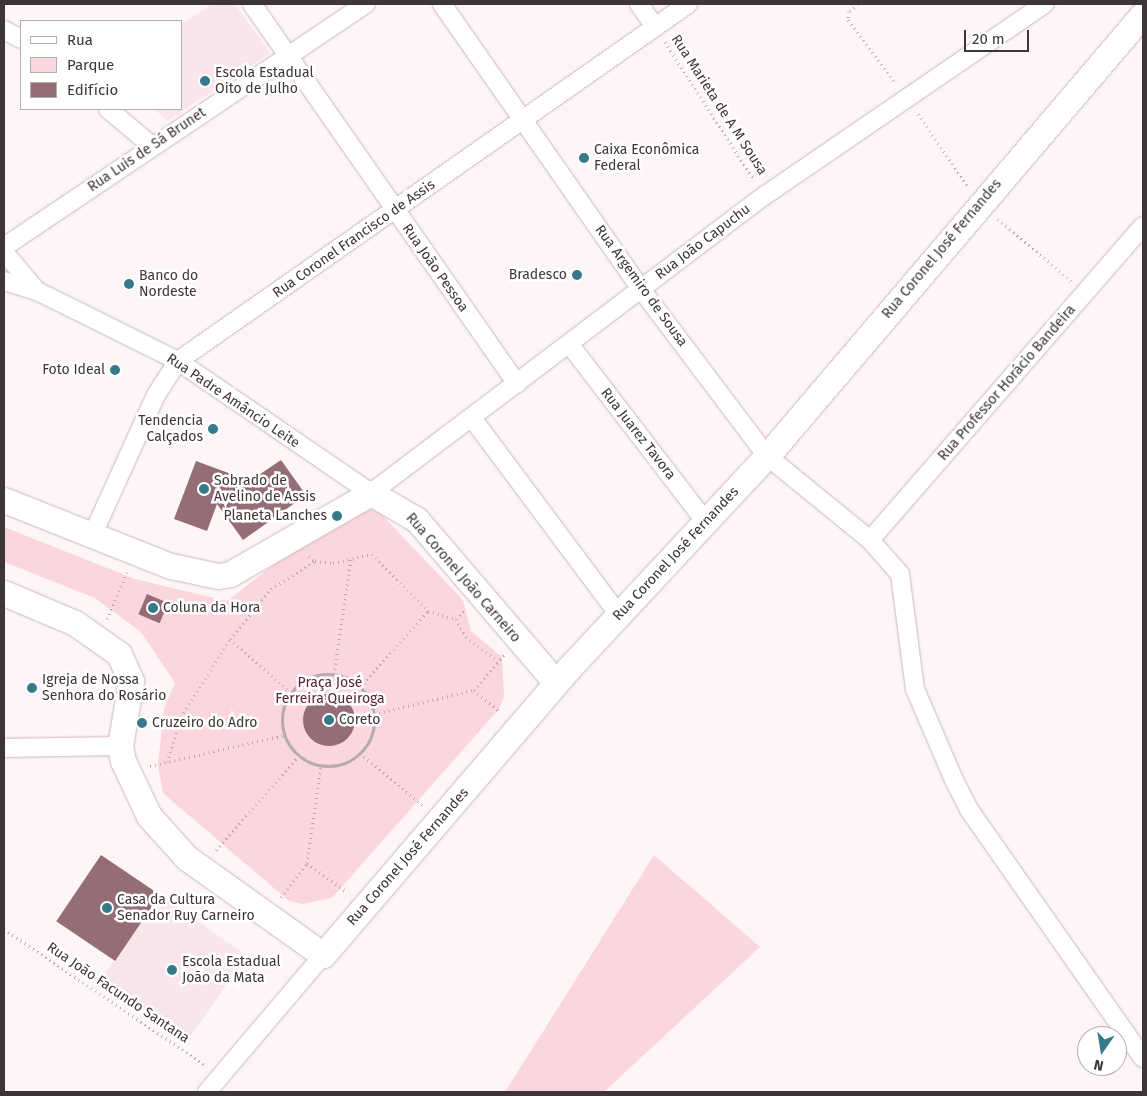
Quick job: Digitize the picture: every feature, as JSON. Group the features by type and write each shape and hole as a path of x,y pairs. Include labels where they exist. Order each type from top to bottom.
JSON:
{"main road":[{"name":"Rua Coronel José Fernandes","path":"323,955 441,821 556,683 768,456 980,203 1143,14"},
{"path":"4,500 135,553 202,576 218,576 230,574 371,493"},
{"name":"Rua Coronel João Carneiro","path":"371,493 417,520 517,642 556,683"},
{"path":"4,594 100,637 119,654 131,681 120,746 125,772 149,816 200,868 323,955"}],"street":[{"name":"Rua João Pessoa","path":"252,4 517,384"},
{"name":"Rua Luis de Sá Brunet","path":"4,247 366,4"},
{"name":"Rua Argemiro de Sousa","path":"442,4 641,289 768,456 870,540 900,574 915,689 970,811 1143,1058"},
{"path":"639,4 655,27"},
{"name":"Rua Coronel Francisco de Assis","path":"92,536 156,394 178,361 524,122 688,4"},
{"name":"Rua João Capuchu","path":"371,493 570,345 764,196 1044,4"},
{"path":"4,30 20,38"},
{"path":"109,110 152,146"},
{"name":"Rua Professor Horácio Bandeira","path":"870,540 1143,226"},
{"name":"Rua Padre Amâncio Leite","path":"4,252 37,291"},
{"name":"Rua Padre Amâncio Leite","path":"4,281 37,291 178,361 371,493"},
{"name":"Rua Juarez Tavora","path":"570,345 706,522"},
{"path":"472,418 619,615"},
{"path":"4,748 120,746"},
{"name":"Rua Coronel José Fernandes","path":"207,1092 323,955"}],"path":[{"path":"858,4 848,12 848,20 906,97 980,203 1085,293"},
{"name":"Rua Marieta de A M Sousa","path":"655,27 764,196"},
{"path":"292,538 315,561"},
{"path":"100,637 135,553"},
{"path":"168,762 181,717 230,639 271,589 315,561 372,554 428,611 456,619 466,637 498,661"},
{"path":"334,674 351,558"},
{"path":"360,687 428,611"},
{"path":"230,639 290,692"},
{"path":"374,714 474,690 517,642"},
{"path":"334,674 360,687 374,714 372,735 360,753 342,764 321,766 299,756 284,735 282,712 290,692 310,677 334,674"},
{"path":"474,690 518,728"},
{"path":"125,772 284,735"},
{"path":"360,753 441,821"},
{"path":"200,868 299,756"},
{"path":"267,915 307,863 321,766"},
{"path":"307,863 365,906"},
{"name":"Rua João Facundo Santana","path":"4,929 220,1076"}],"shaded area":[{"name":"Escola Estadual Oito de Julho","path":"212,4 235,4 270,53 168,121 155,110 182,110 182,23"},
{"name":"Escola Estadual João da Mata","path":"160,895 247,956 188,1040 101,979"}],"green space":[{"name":"Praça José Ferreira Queiroga","path":"360,506 380,513 463,600 471,631 502,657 504,697 499,709 332,898 303,904 289,901 163,793 158,765 164,709 175,683 141,632 95,598 4,562 4,527 135,579 227,601 344,510"},
{"path":"654,855 760,947 604,1092 505,1092"}],"building":[{"path":"281,460 306,495 243,540 217,504 207,531 174,519 196,461 250,481"},
{"name":"Coluna da Hora","path":"147,594 168,603 160,623 138,614"},
{"name":"Coreto","path":"329,694 339,696 347,702 353,710 355,720 353,730 347,738 339,744 329,746 319,744 311,738 305,730 303,720 305,710 311,702 319,696"},
{"name":"Casa da Cultura Senador Ruy Carneiro","path":"101,855 160,895 115,961 56,921"}],"place":[{"name":"Escola Estadual Oito de Julho","path":"205,81"},
{"name":"Caixa Econômica Federal","path":"584,158"},
{"name":"Bradesco","path":"577,275"},
{"name":"Banco do Nordeste","path":"129,284"},
{"name":"Foto Ideal","path":"115,370"},
{"name":"Tendencia Calçados","path":"213,429"},
{"name":"Sobrado de Avelino de Assis","path":"204,489"},
{"name":"Planeta Lanches","path":"337,516"},
{"name":"Coluna da Hora","path":"153,608"},
{"name":"Igreja de Nossa Senhora do Rosário","path":"32,688"},
{"name":"Coreto","path":"329,720"},
{"name":"Cruzeiro do Adro","path":"142,723"},
{"name":"Casa da Cultura Senador Ruy Carneiro","path":"107,908"},
{"name":"Escola Estadual João da Mata","path":"172,970"}]}
